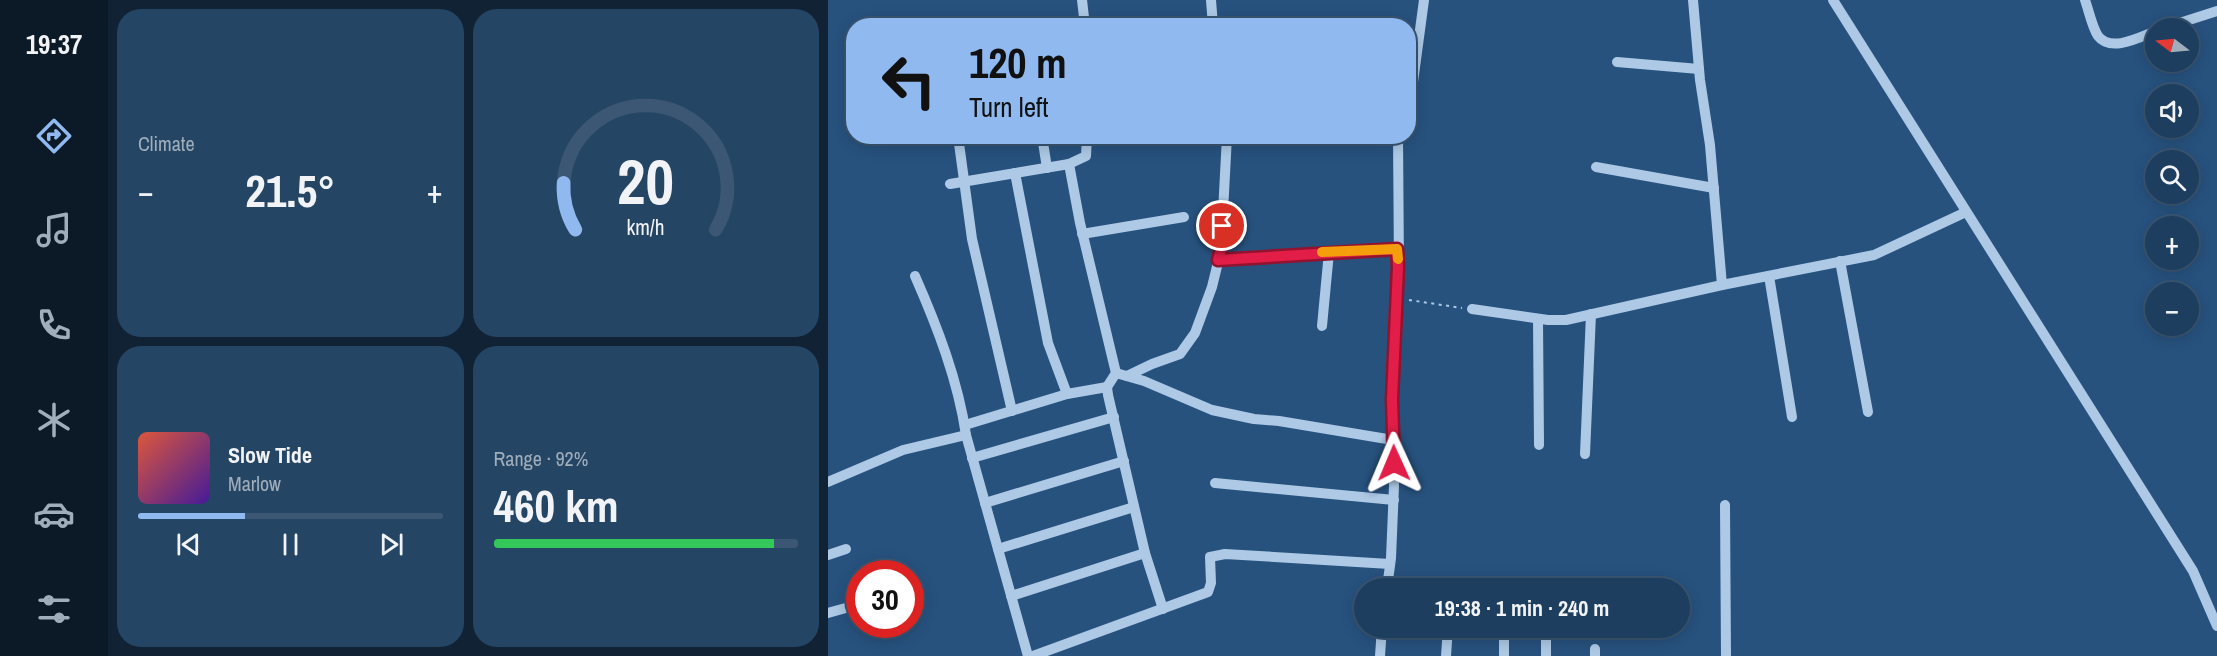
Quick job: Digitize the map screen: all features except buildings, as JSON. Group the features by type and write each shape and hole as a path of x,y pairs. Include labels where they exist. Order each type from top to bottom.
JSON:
{"street":[{"path":"1082,0 1084,18"},
{"path":"1211,0 1213,18"},
{"path":"1416,60 1424,0"},
{"path":"1693,0 1698,69 1710,145 1722,285"},
{"path":"1833,0 2193,571 2217,626"},
{"path":"2085,0 2098,36 2107,42 2116,45 2145,35"},
{"path":"2195,18 2217,11"},
{"path":"1617,62 1698,69"},
{"path":"959,144 972,239 1012,411"},
{"path":"1043,144 1047,168"},
{"path":"950,184 1070,164 1086,156 1087,144"},
{"path":"828,482 903,450 965,430 1012,411 1067,394 1107,387 1122,374 1180,354 1195,333 1212,287 1221,249 1227,144"},
{"path":"1388,578 1394,500 1392,399 1397,299 1398,144"},
{"path":"1070,164 1082,234 1122,374"},
{"path":"1596,167 1714,188"},
{"path":"1015,173 1048,343 1067,394"},
{"path":"1472,309 1538,319 1566,320 1722,285 1874,255 1966,212"},
{"path":"1082,234 1184,217"},
{"path":"1218,260 1397,249"},
{"path":"1322,326 1329,252"},
{"path":"1839,261 1868,412"},
{"path":"915,276 934,320 963,412 972,458 1028,656"},
{"path":"1769,276 1792,417"},
{"path":"1585,454 1591,314"},
{"path":"1538,319 1539,445"},
{"path":"1122,374 1212,410 1254,419 1393,440"},
{"path":"1107,387 1145,553 1163,609"},
{"path":"972,458 1114,417"},
{"path":"985,503 1124,462"},
{"path":"1215,483 1394,500"},
{"path":"1725,505 1726,656"},
{"path":"998,549 1134,507"},
{"path":"828,555 846,549"},
{"path":"1011,596 1145,553"},
{"path":"1033,656 1208,592 1211,583 1210,557 1225,554 1390,564"},
{"path":"828,613 846,608"},
{"path":"1380,656 1381,638"},
{"path":"1446,656 1447,638"},
{"path":"1504,638 1504,656"},
{"path":"1546,638 1546,656"}],"path":[{"path":"1397,299 1472,309"}],"slow traffic":[{"path":"1322,252 1397,249 1398,259"}],"route":[{"path":"1222,226 1218,260 1397,249 1392,399 1394,463"}]}
